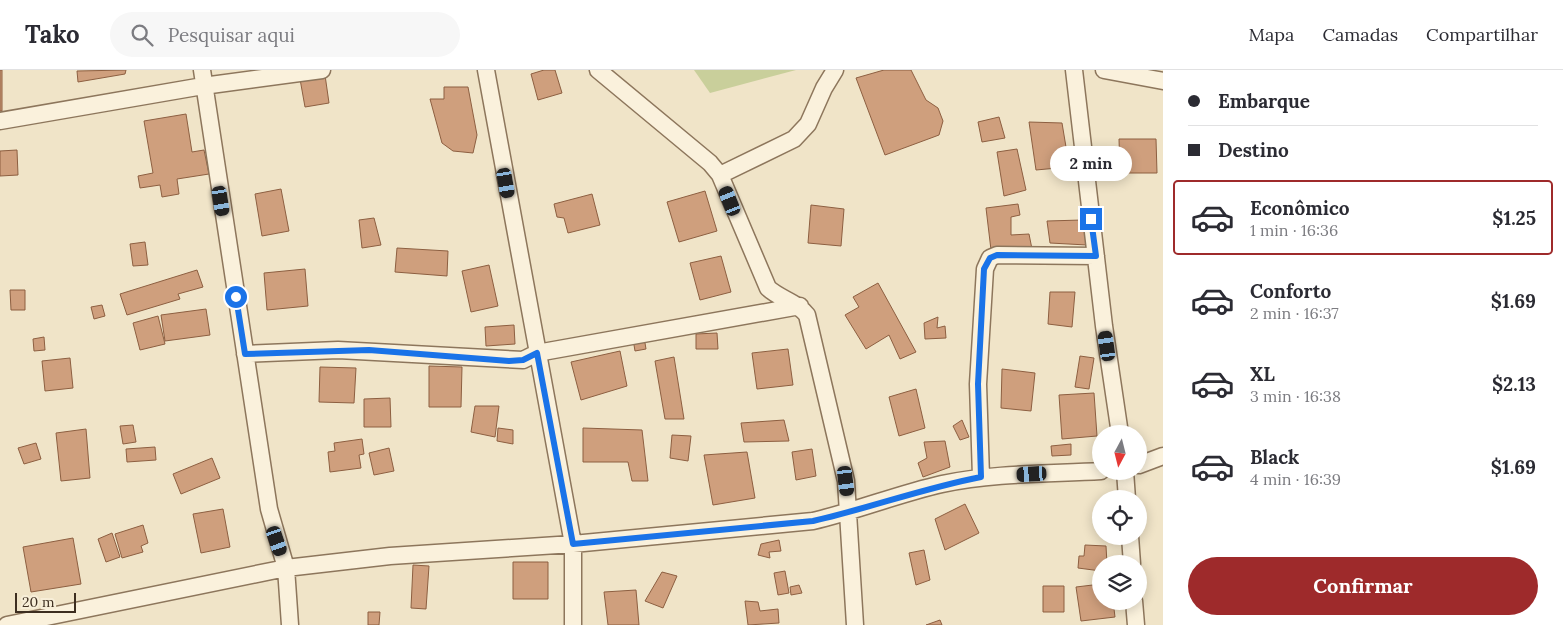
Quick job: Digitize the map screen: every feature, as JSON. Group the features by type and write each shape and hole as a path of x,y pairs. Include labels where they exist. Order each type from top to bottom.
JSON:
{"street":[{"path":"0,121 202,78 322,70"},
{"path":"486,70 573,544 573,625"},
{"path":"598,70 710,163 720,175 768,288 778,297 800,306 807,315 849,500 847,513 855,625"},
{"path":"720,175 794,139 808,124 824,88 835,70"},
{"path":"1074,70 1119,425"},
{"path":"1104,70 1163,81"},
{"path":"202,78 269,509 286,568 290,625"},
{"path":"981,477 978,384 984,269 990,258 997,255 1096,256"},
{"path":"245,354 361,350 509,361 523,360 537,353 800,306"},
{"path":"1148,462 1163,456"},
{"path":"6,625 286,568 390,556 573,544 813,521 847,513 939,485 981,477 1092,471"},
{"path":"1135,610 1136,625"}],"green space":[{"path":"694,70 796,70 710,93"}],"building":[{"path":"0,70 2,70 2,111 0,111"},
{"path":"126,70 125,74 78,82 77,71"},
{"path":"544,70 555,70 562,93 538,100 531,74"},
{"path":"884,70 911,70 926,100 938,108 943,121 939,135 885,155 856,78"},
{"path":"325,75 329,103 305,107 300,79"},
{"path":"444,87 468,87 477,135 473,153 453,151 442,143 430,99 444,99"},
{"path":"186,114 192,152 204,150 209,174 177,179 179,194 162,197 160,185 140,188 138,176 153,173 144,121"},
{"path":"999,117 1005,138 982,142 978,122"},
{"path":"1029,122 1062,123 1067,153 1076,153 1079,166 1036,170"},
{"path":"1119,139 1156,139 1157,173 1120,173"},
{"path":"1017,149 1026,190 1004,196 997,152"},
{"path":"17,150 18,175 0,176 0,151"},
{"path":"281,189 289,231 262,236 255,194"},
{"path":"705,191 717,231 679,242 667,202"},
{"path":"592,194 600,225 568,233 564,218 557,217 554,204"},
{"path":"1018,204 1020,215 1011,217 1011,235 1029,234 1032,249 991,250 986,208"},
{"path":"811,205 844,209 841,246 808,243"},
{"path":"374,218 381,245 362,248 359,220"},
{"path":"1082,220 1087,245 1050,243 1047,221"},
{"path":"145,242 148,265 133,266 130,244"},
{"path":"397,248 448,251 447,276 395,272"},
{"path":"721,256 731,292 700,300 690,263"},
{"path":"489,265 498,306 471,312 462,271"},
{"path":"305,269 308,306 267,310 264,273"},
{"path":"197,270 203,287 178,294 180,299 127,315 120,294"},
{"path":"878,283 916,352 900,359 889,335 866,349 845,315 859,307 853,297"},
{"path":"10,290 25,290 25,310 11,310"},
{"path":"1050,292 1075,292 1072,327 1048,324"},
{"path":"102,305 105,316 94,319 91,307"},
{"path":"206,309 210,335 165,341 161,315"},
{"path":"158,316 165,344 140,350 133,323"},
{"path":"938,317 937,328 945,326 946,338 925,339 924,323"},
{"path":"514,325 515,344 486,346 485,327"},
{"path":"717,333 718,349 696,349 696,334"},
{"path":"44,337 45,350 34,351 33,339"},
{"path":"644,337 646,349 635,351 633,339"},
{"path":"788,349 793,385 757,389 752,353"},
{"path":"620,351 627,386 581,400 571,362"},
{"path":"1080,356 1094,358 1089,389 1075,387"},
{"path":"674,357 684,419 665,419 655,361"},
{"path":"70,358 73,388 45,391 42,361"},
{"path":"429,366 462,367 461,407 429,407"},
{"path":"320,367 356,368 354,403 319,402"},
{"path":"1002,369 1035,373 1031,411 1001,408"},
{"path":"916,389 925,428 899,436 889,397"},
{"path":"1094,393 1096,425 1092,425 1092,436 1062,439 1059,395"},
{"path":"390,398 391,427 364,427 364,399"},
{"path":"475,406 499,406 495,437 471,432"},
{"path":"784,420 789,441 744,442 741,423"},
{"path":"962,420 969,437 960,440 953,426"},
{"path":"133,425 136,442 123,444 120,426"},
{"path":"498,428 513,430 513,444 497,441"},
{"path":"583,428 642,430 648,481 632,481 628,462 583,462"},
{"path":"86,429 90,478 61,481 56,433"},
{"path":"672,435 691,436 688,461 670,458"},
{"path":"362,439 364,454 359,455 361,468 330,472 328,452 335,451 334,443"},
{"path":"945,441 950,467 923,477 918,463 927,458 924,442"},
{"path":"36,443 41,459 24,464 18,448"},
{"path":"1071,444 1071,455 1052,456 1051,446"},
{"path":"155,447 156,460 127,462 126,449"},
{"path":"389,448 394,471 374,475 369,453"},
{"path":"812,449 816,476 796,480 792,452"},
{"path":"747,452 755,498 713,505 704,455"},
{"path":"212,458 220,478 181,494 173,474"},
{"path":"965,504 979,533 945,550 935,519"},
{"path":"223,509 230,547 201,553 193,514"},
{"path":"143,525 148,543 141,546 143,552 122,558 115,534"},
{"path":"112,533 120,557 106,562 98,539"},
{"path":"73,538 81,584 31,592 23,547"},
{"path":"779,540 781,551 769,552 770,558 758,555 761,544"},
{"path":"1085,545 1106,546 1106,555 1092,555 1092,570 1078,568 1079,556 1084,556"},
{"path":"924,550 930,580 916,585 909,553"},
{"path":"513,562 548,562 548,599 513,599"},
{"path":"413,565 429,566 426,609 411,608"},
{"path":"785,571 789,593 778,595 774,573"},
{"path":"662,572 677,576 663,608 645,601"},
{"path":"799,585 802,593 791,595 790,587"},
{"path":"1092,585 1092,610 1114,610 1115,617 1081,621 1076,587"},
{"path":"1043,586 1064,586 1064,612 1043,612"},
{"path":"636,590 639,625 608,625 604,592"},
{"path":"745,601 758,602 760,611 778,609 779,623 748,625"},
{"path":"368,612 380,612 379,625 368,625"},
{"path":"940,620 942,625 926,625"}],"route":[{"path":"236,297 245,354 369,350 509,361 523,360 537,353 573,544 813,521 847,513 939,485 981,477 978,384 984,269 990,258 997,255 1096,256 1091,219"}]}
